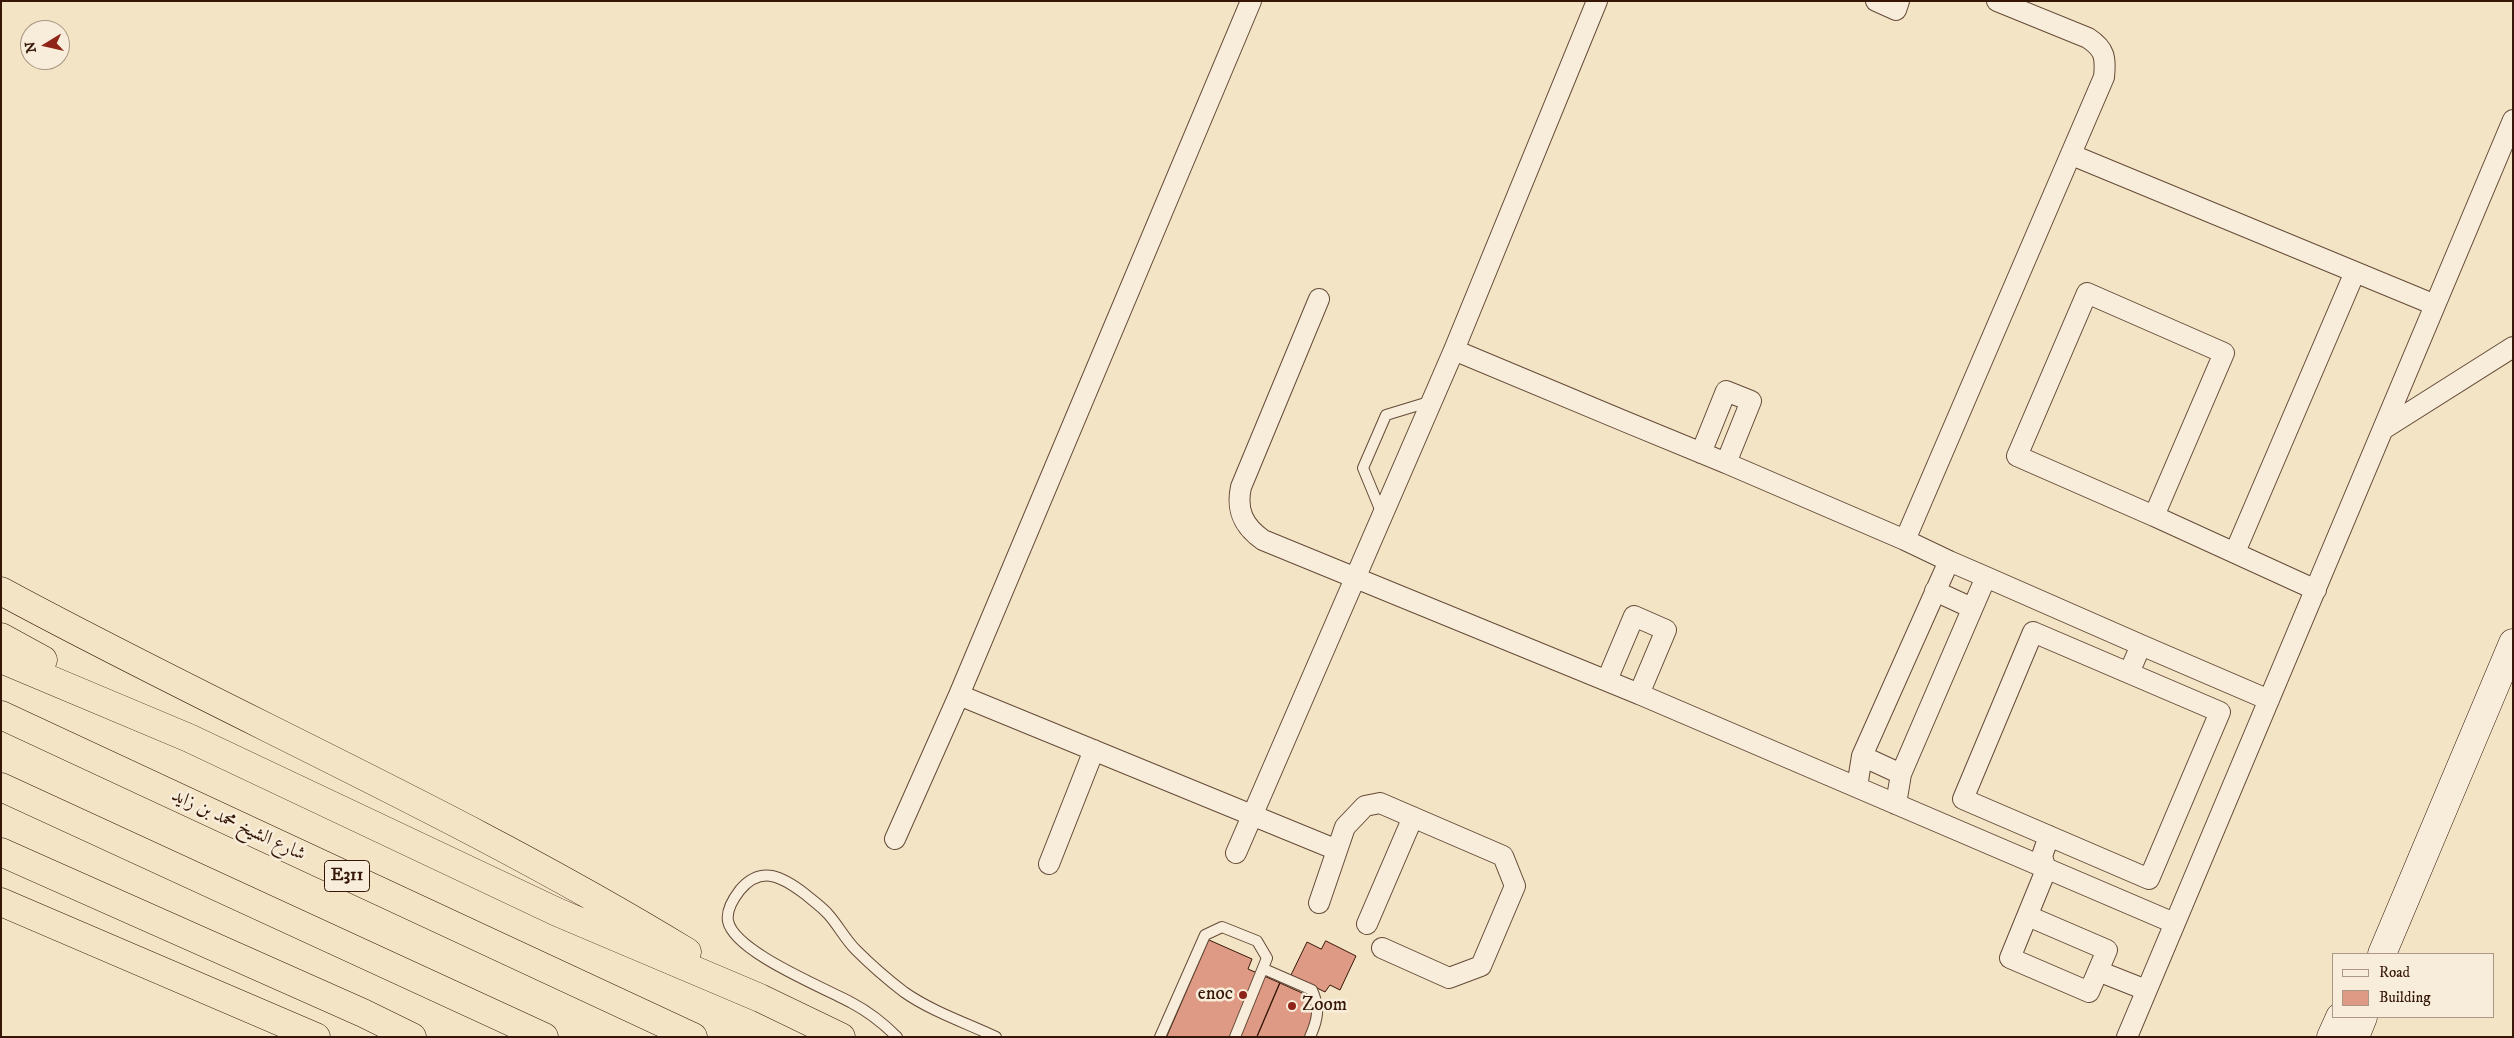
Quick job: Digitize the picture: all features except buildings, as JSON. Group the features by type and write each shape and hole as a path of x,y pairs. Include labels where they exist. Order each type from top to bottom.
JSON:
{"highway":[{"path":"1,591 118,655 412,798 625,916 760,998"},
{"path":"1,637 190,738"},
{"path":"1,659 190,738 557,912 760,998 841,1037"},
{"name":"شارع الشيخ محمد بن زايد","path":"1,715 693,1037"},
{"path":"1,787 544,1037"},
{"path":"1,852 363,1013 412,1037"},
{"path":"1,902 316,1037"}],"street":[{"path":"895,839 959,694 1251,1"},
{"path":"1236,853 1454,350 1597,1"},
{"path":"1876,1 1896,10 1900,1"},
{"path":"1905,540 2104,77 2106,57 2099,46 2088,38 1997,1"},
{"path":"2127,1037 2385,428 2513,120"},
{"path":"2072,155 2435,306"},
{"path":"2235,552 2355,272"},
{"path":"2154,516 2224,353 2087,293 2016,456 2235,552 2316,590"},
{"path":"1319,299 1241,486 1239,507 1247,526 1263,540 1608,680 2046,870 2174,923"},
{"path":"2385,428 2513,347"},
{"path":"1454,350 1905,540 1949,561 2269,700"},
{"path":"1701,453 1726,391 1751,401 1726,464"},
{"path":"1856,788 1862,756 1949,561"},
{"path":"1896,804 1901,774 1986,577"},
{"path":"1935,591 1972,608"},
{"path":"1608,680 1634,616 1666,630 1639,694"},
{"path":"2033,632 2129,673 2220,712 2149,879 1963,799 2033,632"},
{"path":"2129,673 2141,645"},
{"path":"2382,953 2512,645"},
{"path":"959,694 1336,850"},
{"path":"1049,864 1094,750"},
{"path":"1862,756 1901,774"},
{"path":"1319,903 1345,827 1365,806 1380,803 1503,856 1515,886 1481,966 1450,978 1382,948"},
{"path":"1367,924 1413,817"},
{"path":"2028,916 2107,950 2089,992 2010,958 2046,870 2042,856 2049,836"},
{"path":"2098,971 2146,990"},
{"path":"2331,1037 2340,1018"},
{"path":"2355,1037 2363,1018"}],"lane":[{"path":"1382,514 1363,468 1386,415 1432,401"},
{"path":"897,1037 870,1013 766,958 740,940 729,927 728,917 731,904 742,888 755,878 763,876 776,876 793,883 828,913 840,932 870,963 905,992 925,1005 996,1037"},
{"path":"1160,1037 1205,935 1222,927 1256,941 1267,958 1235,1037"},
{"path":"1264,969 1312,990 1318,1009 1318,1020 1310,1037"}],"place":[{"name":"enoc","path":"1243,995"},
{"name":"Zoom","path":"1292,1006"}]}
